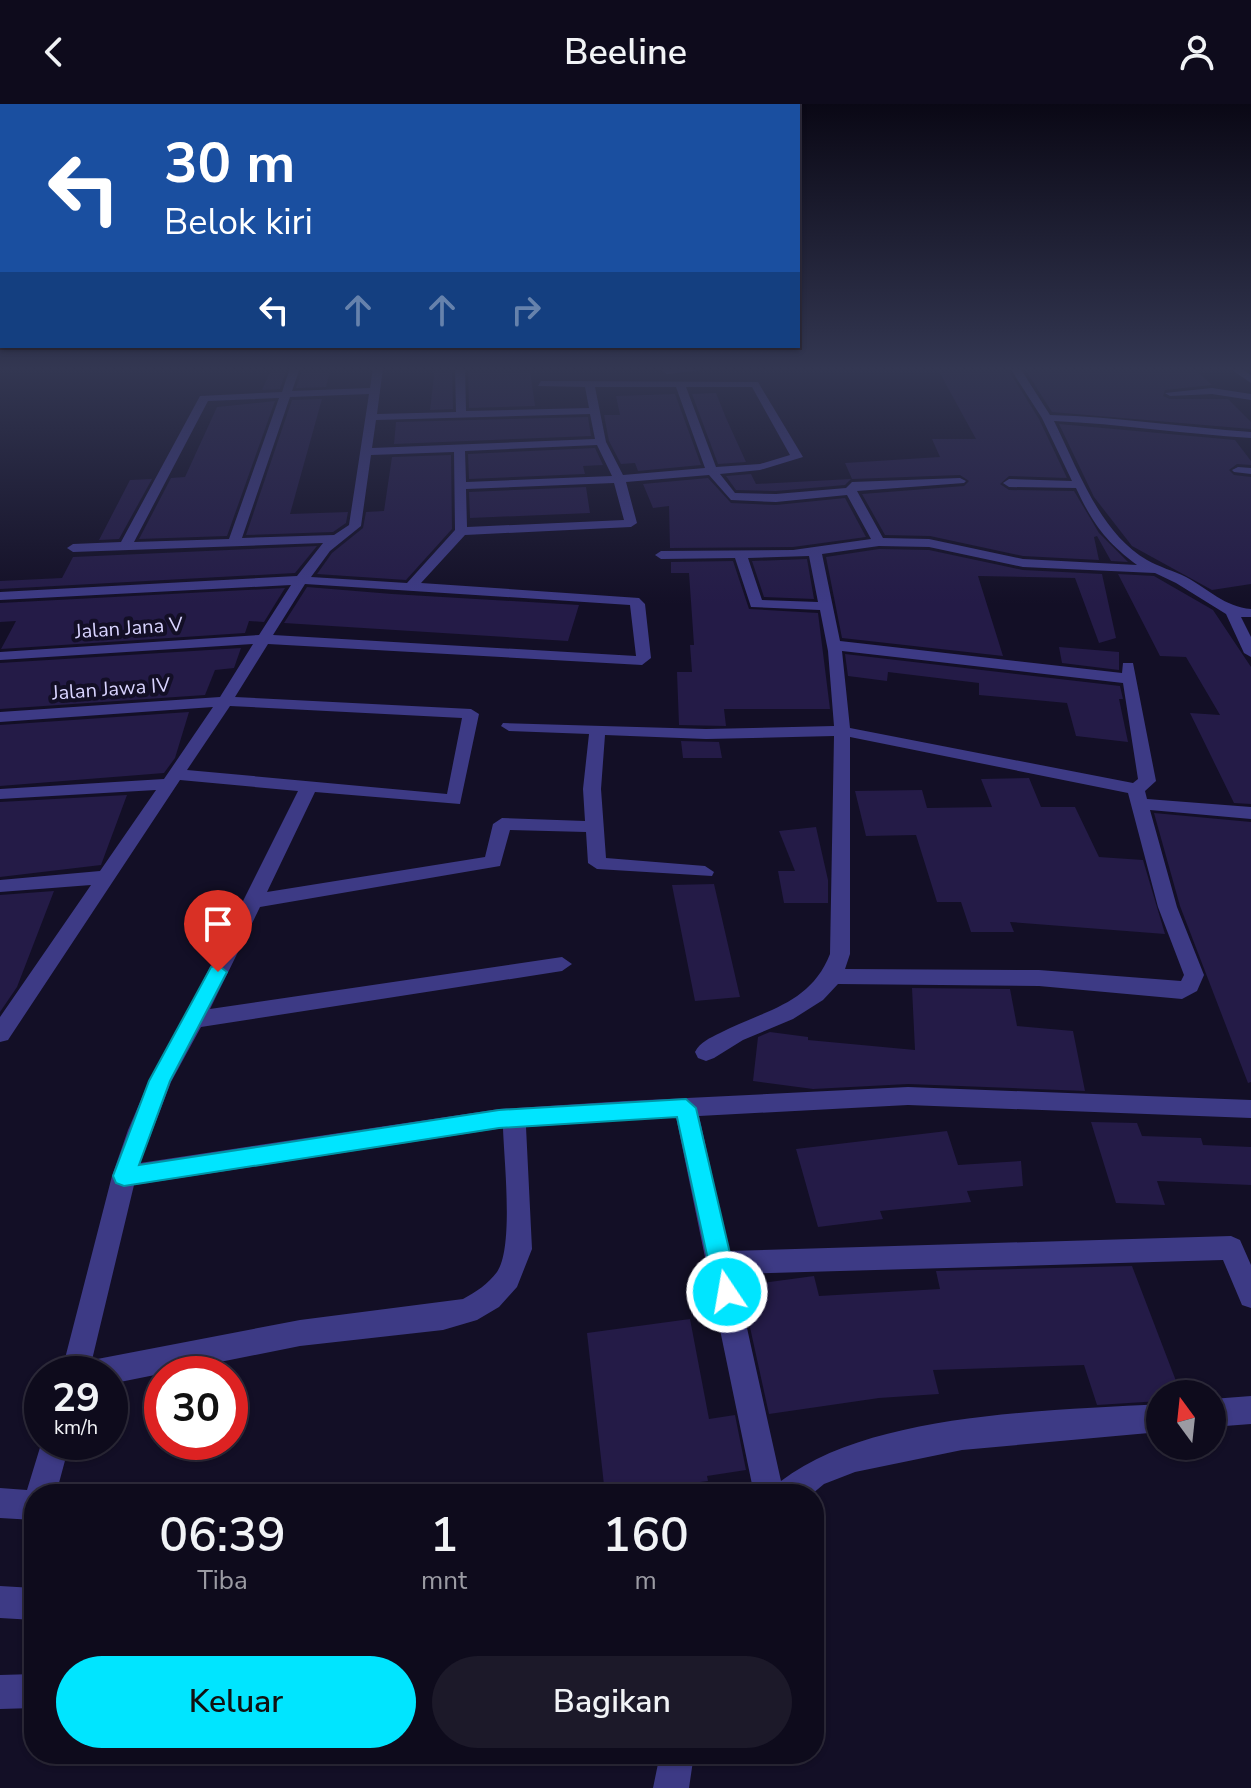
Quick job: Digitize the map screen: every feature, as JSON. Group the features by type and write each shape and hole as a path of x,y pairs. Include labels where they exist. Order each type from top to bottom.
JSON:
{"street":[{"path":"126,546 177,447"},
{"path":"234,542 268,447"},
{"path":"0,1034 225,701 261,639 302,580 336,539 355,526 367,447"},
{"path":"367,452 492,447"},
{"path":"0,596 302,580 410,587 461,531 632,521 619,479 603,447"},
{"path":"703,447 712,471 731,496 776,498 851,491"},
{"path":"458,486 619,479 760,467 797,457 791,447"},
{"path":"1062,447 1103,530 1129,555 1232,612 1251,613"},
{"path":"459,448 461,531"},
{"path":"851,491 854,485 960,481"},
{"path":"1009,483 1082,485"},
{"path":"851,491 879,542"},
{"path":"73,548 336,539"},
{"path":"661,555 741,556 815,551 879,542 929,543 1023,563 1158,571"},
{"path":"706,1052 736,1031 816,994 831,976 840,954 842,731 833,645 815,551"},
{"path":"741,556 756,604 824,606"},
{"name":"Jalan Jana V","path":"0,656 261,639 637,662 644,658 638,604 634,601 410,587"},
{"path":"1232,612 1251,653"},
{"path":"831,976 1039,978 1182,991 1190,986 1194,975 1179,944 1154,869 1138,796 1147,781 1129,672 833,645"},
{"name":"Jalan Jawa IV","path":"0,717 225,701 471,714 454,800 309,787"},
{"path":"509,726 597,732 842,731 1138,796 1251,813"},
{"path":"597,732 593,759 597,863 705,872"},
{"path":"0,794 170,779 309,787 194,1020 160,1081 124,1176 79,1356"},
{"path":"253,901 493,862 502,824 594,827"},
{"path":"0,886 105,877"},
{"path":"194,1020 562,964"},
{"path":"0,1000 24,998"},
{"path":"124,1176 313,1145 514,1118 908,1096 1251,1109"},
{"path":"686,1108 767,1484"},
{"path":"128,1366 300,1333 443,1317 468,1311 490,1298 508,1278 519,1249 514,1118"},
{"path":"721,1263 1231,1248 1251,1296"},
{"path":"1226,1412 1251,1410"},
{"path":"796,1484 842,1461 902,1444 1146,1419"},
{"path":"44,1484 51,1460"},
{"path":"0,1503 24,1504"},
{"path":"0,1602 24,1603"},
{"path":"0,1692 24,1691"},
{"path":"671,1788 675,1764"}],"building":[{"path":"199,447 259,447 227,536 139,539 171,478 185,477"},
{"path":"276,447 309,447 290,514 348,512 346,523 333,532 246,535"},
{"path":"612,447 694,447 701,465 638,471 635,463 621,464"},
{"path":"712,447 739,447 746,462 718,464"},
{"path":"935,447 1052,447 1067,478 1009,476 1000,484 1009,490 1074,491 1099,533 1128,562 1111,561 1097,536 1094,537 1099,560 1023,556 930,536 885,535 862,494 964,486 969,481 960,475 852,479 845,463 940,457"},
{"path":"1070,447 1240,447 1251,465 1237,464 1229,470 1234,475 1251,477 1251,584 1212,590 1132,546 1094,497"},
{"path":"595,448 603,465 583,466 585,474 469,479 468,454"},
{"path":"451,455 452,529 406,580 317,574 332,553 363,528 366,512 384,511 392,457"},
{"path":"751,474 756,484 851,479 845,485 776,491 736,490 726,476"},
{"path":"708,478 731,503 776,505 845,498 866,537 793,547 670,548 669,506 653,508 643,484"},
{"path":"152,479 119,539 99,540 130,480"},
{"path":"586,487 590,513 470,518 469,492"},
{"path":"317,546 295,573 0,589 0,581 62,578 73,557"},
{"path":"879,549 929,550 1023,570 1102,574 1116,638 1099,643 1075,578 978,576 1003,656 842,638 826,557"},
{"path":"807,559 814,599 764,597 752,561"},
{"path":"733,561 749,609 818,613 830,709 724,709 726,726 679,725 677,672 692,672 690,645 694,645 689,573 671,573 671,562"},
{"path":"1118,574 1154,576 1213,610 1251,667 1251,804 1234,803 1190,713 1220,715 1186,657 1160,656"},
{"path":"307,587 579,605 568,641 284,623"},
{"path":"285,588 264,622 249,621 245,633 1,649 16,621 0,622 0,603"},
{"path":"1059,647 1119,652 1119,670 1062,663"},
{"path":"241,648 234,668 215,670 205,695 0,709 0,663"},
{"path":"845,654 1120,686 1123,699 1119,699 1128,742 1076,736 1067,703 979,695 979,683 888,672 887,681 848,676"},
{"path":"189,712 175,758 164,773 0,786 0,725"},
{"path":"681,741 719,742 722,758 683,758"},
{"path":"1029,778 1041,807 1075,807 1099,857 1143,860 1165,934 1010,922 1014,932 971,932 961,902 937,902 916,835 866,836 855,791 922,790 927,808 992,807 981,779"},
{"path":"127,795 101,865 0,877 0,802"},
{"path":"1154,813 1251,822 1251,1082 1248,1083 1180,906"},
{"path":"816,827 828,880 828,903 784,903 778,871 795,871 779,831"},
{"path":"714,884 740,997 695,1001 672,885"},
{"path":"54,891 17,987 0,1012 0,895"},
{"path":"912,988 1010,989 1017,1026 1073,1031 1085,1091 908,1084 813,1089 753,1081 758,1037 770,1032 808,1037 808,1040 915,1050"},
{"path":"1091,1122 1137,1123 1142,1136 1201,1138 1203,1145 1251,1147 1251,1185 1157,1181 1165,1205 1116,1203"},
{"path":"947,1131 958,1165 1021,1161 1023,1186 967,1191 971,1202 880,1211 883,1219 818,1227 796,1149"},
{"path":"1132,1266 1176,1380 1146,1380 1146,1402 1097,1405 1084,1365 933,1370 939,1394 879,1398 769,1414 741,1286 814,1276 819,1296 940,1289 936,1271"},
{"path":"690,1319 709,1419 735,1415 746,1470 707,1476 708,1481 684,1484 604,1484 587,1333"}],"route":[{"path":"218,972 160,1081 124,1176 499,1119 686,1108 727,1292"}]}
